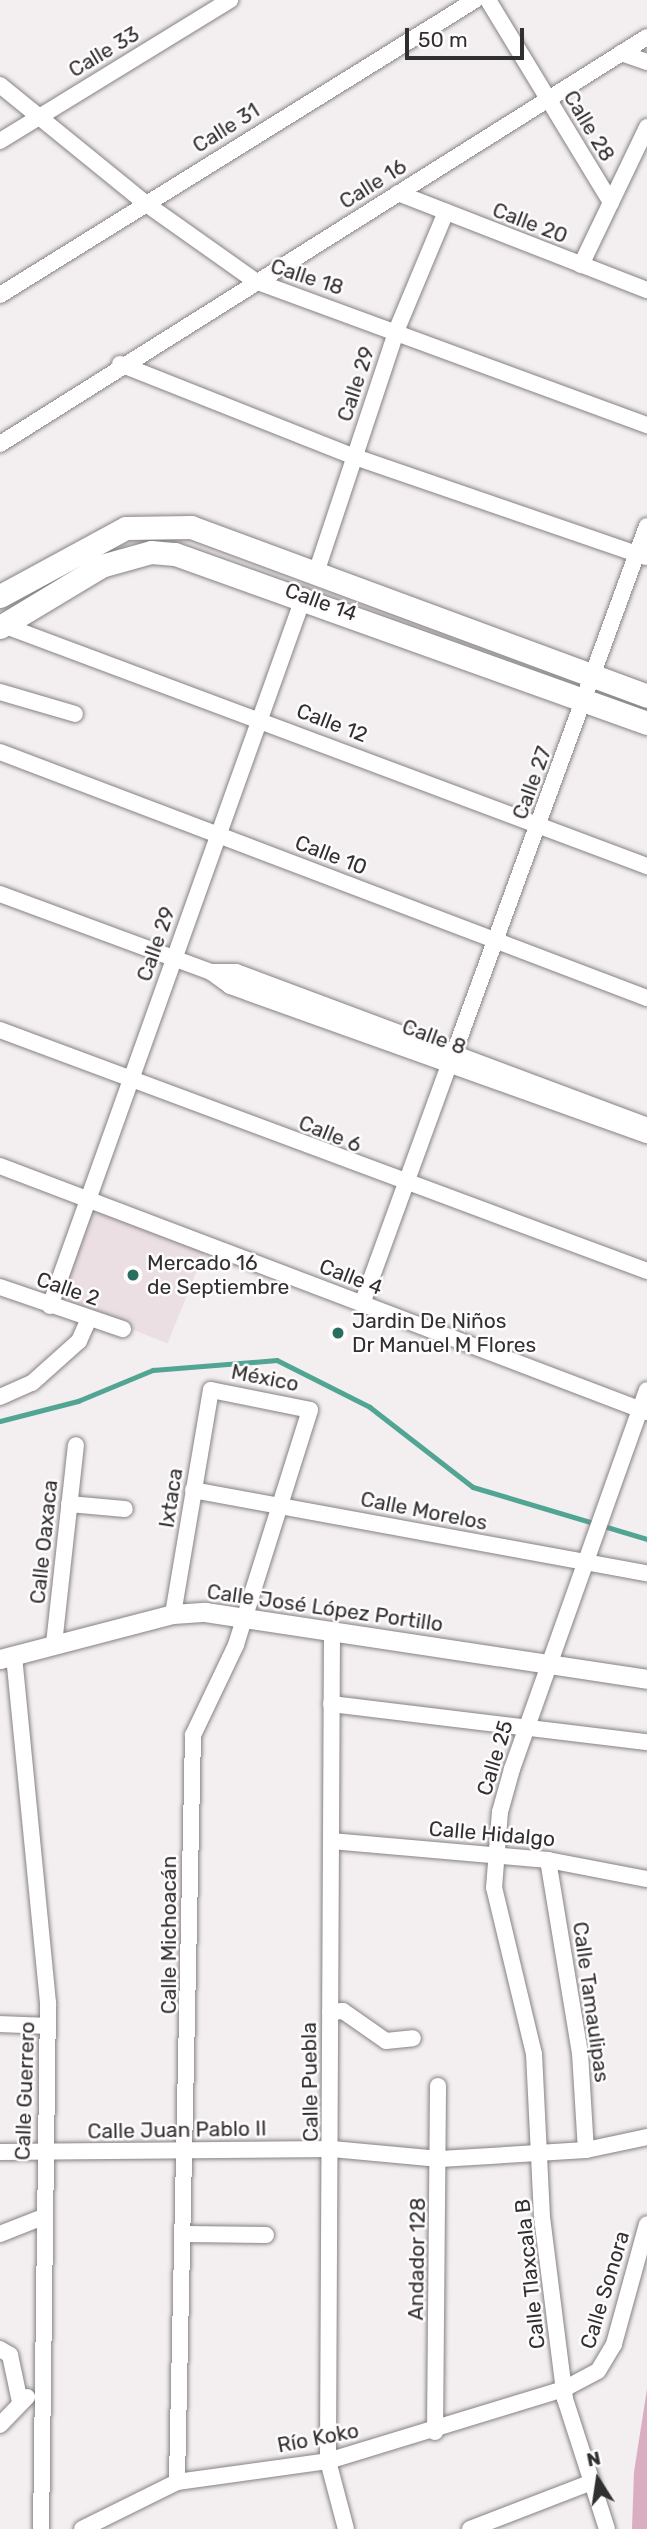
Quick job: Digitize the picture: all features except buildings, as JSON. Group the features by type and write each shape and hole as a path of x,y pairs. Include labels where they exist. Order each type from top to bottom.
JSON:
{"main road":[{"name":"Calle 14","path":"0,596 95,541 160,524 191,527 647,696"},
{"name":"Calle 14","path":"1,625 101,566 151,552 195,559 304,596 647,723"}],"street":[{"name":"Calle 33","path":"0,141 230,0"},
{"name":"Calle 31","path":"0,295 475,0"},
{"name":"Calle 28","path":"488,0 611,202"},
{"name":"Calle 16","path":"0,444 120,363 647,37"},
{"path":"621,53 647,62"},
{"name":"Calle 18","path":"0,85 37,118 145,203 255,281 397,329 647,425"},
{"path":"581,265 647,127"},
{"name":"Calle 20","path":"398,193 647,290"},
{"name":"Calle 29","path":"316,573 397,329 446,212"},
{"path":"120,363 355,457 642,556"},
{"name":"Calle 27","path":"362,1304 592,675 642,556 647,526"},
{"name":"Calle 29","path":"50,1306 174,958 215,833 304,596"},
{"name":"Calle 12","path":"1,625 647,866"},
{"path":"0,692 75,714"},
{"name":"Calle 10","path":"0,752 647,998"},
{"name":"Calle 8","path":"0,894 211,972 236,972 647,1135"},
{"name":"Calle 6","path":"0,1030 132,1078 405,1186 647,1271"},
{"name":"Calle 8","path":"452,1059 647,1126"},
{"name":"Calle 4","path":"0,1166 89,1197 643,1411"},
{"name":"Calle 2","path":"0,1287 123,1329"},
{"path":"0,1397 32,1383 79,1341 89,1319"},
{"name":"México","path":"211,1390 310,1410"},
{"name":"Ixtaca","path":"173,1614 211,1390"},
{"name":"Calle 25","path":"542,2154 534,2054 500,1930 496,1855 500,1812 526,1727 612,1484 643,1411 647,1390"},
{"name":"Calle Michoacán","path":"177,2482 189,2148 193,1735 246,1617 283,1505 310,1410"},
{"name":"Calle Oaxaca","path":"54,1644 76,1446"},
{"name":"Calle Morelos","path":"193,1490 647,1573"},
{"path":"69,1504 125,1508"},
{"name":"Calle José López Portillo","path":"7,1658 173,1614 246,1617 647,1679"},
{"name":"Calle Puebla","path":"332,1632 332,2149 328,2461 346,2529"},
{"name":"Calle Guerrero","path":"7,1658 48,2026 39,2389 41,2529"},
{"path":"331,1704 647,1742"},
{"name":"Calle Hidalgo","path":"331,1841 548,1860 647,1879"},
{"name":"Calle Tamaulipas","path":"548,1860 580,2053 586,2150"},
{"path":"330,2012 343,2011 386,2041 412,2038"},
{"path":"0,2024 48,2026"},
{"name":"Andador 128","path":"435,2432 440,2159 438,2086"},
{"name":"Calle Juan Pablo II","path":"0,2152 189,2148 332,2149 440,2159 586,2150 647,2137"},
{"name":"Calle Tlaxcala B","path":"542,2154 542,2217 564,2389 607,2529"},
{"path":"0,2234 43,2217"},
{"name":"Calle Sonora","path":"564,2389 608,2358 647,2224"},
{"path":"186,2234 266,2235"},
{"path":"0,2349 10,2355 20,2402"},
{"path":"0,2425 20,2402 39,2389"},
{"name":"Río Koko","path":"82,2529 177,2482 328,2461 435,2432 564,2389"},
{"path":"470,2529 592,2482"}],"shaded area":[{"name":"Mercado 16 de Septiembre","path":"92,1202 206,1248 167,1344 53,1297"},
{"path":"647,2389 647,2529 632,2529 634,2472"}],"waterway":[{"path":"0,1421 78,1401 153,1370 277,1360 370,1407 473,1487 647,1539"}],"place":[{"name":"Mercado 16 de Septiembre","path":"133,1275"},
{"name":"Jardin De Niños Dr Manuel M Flores","path":"338,1333"}]}
